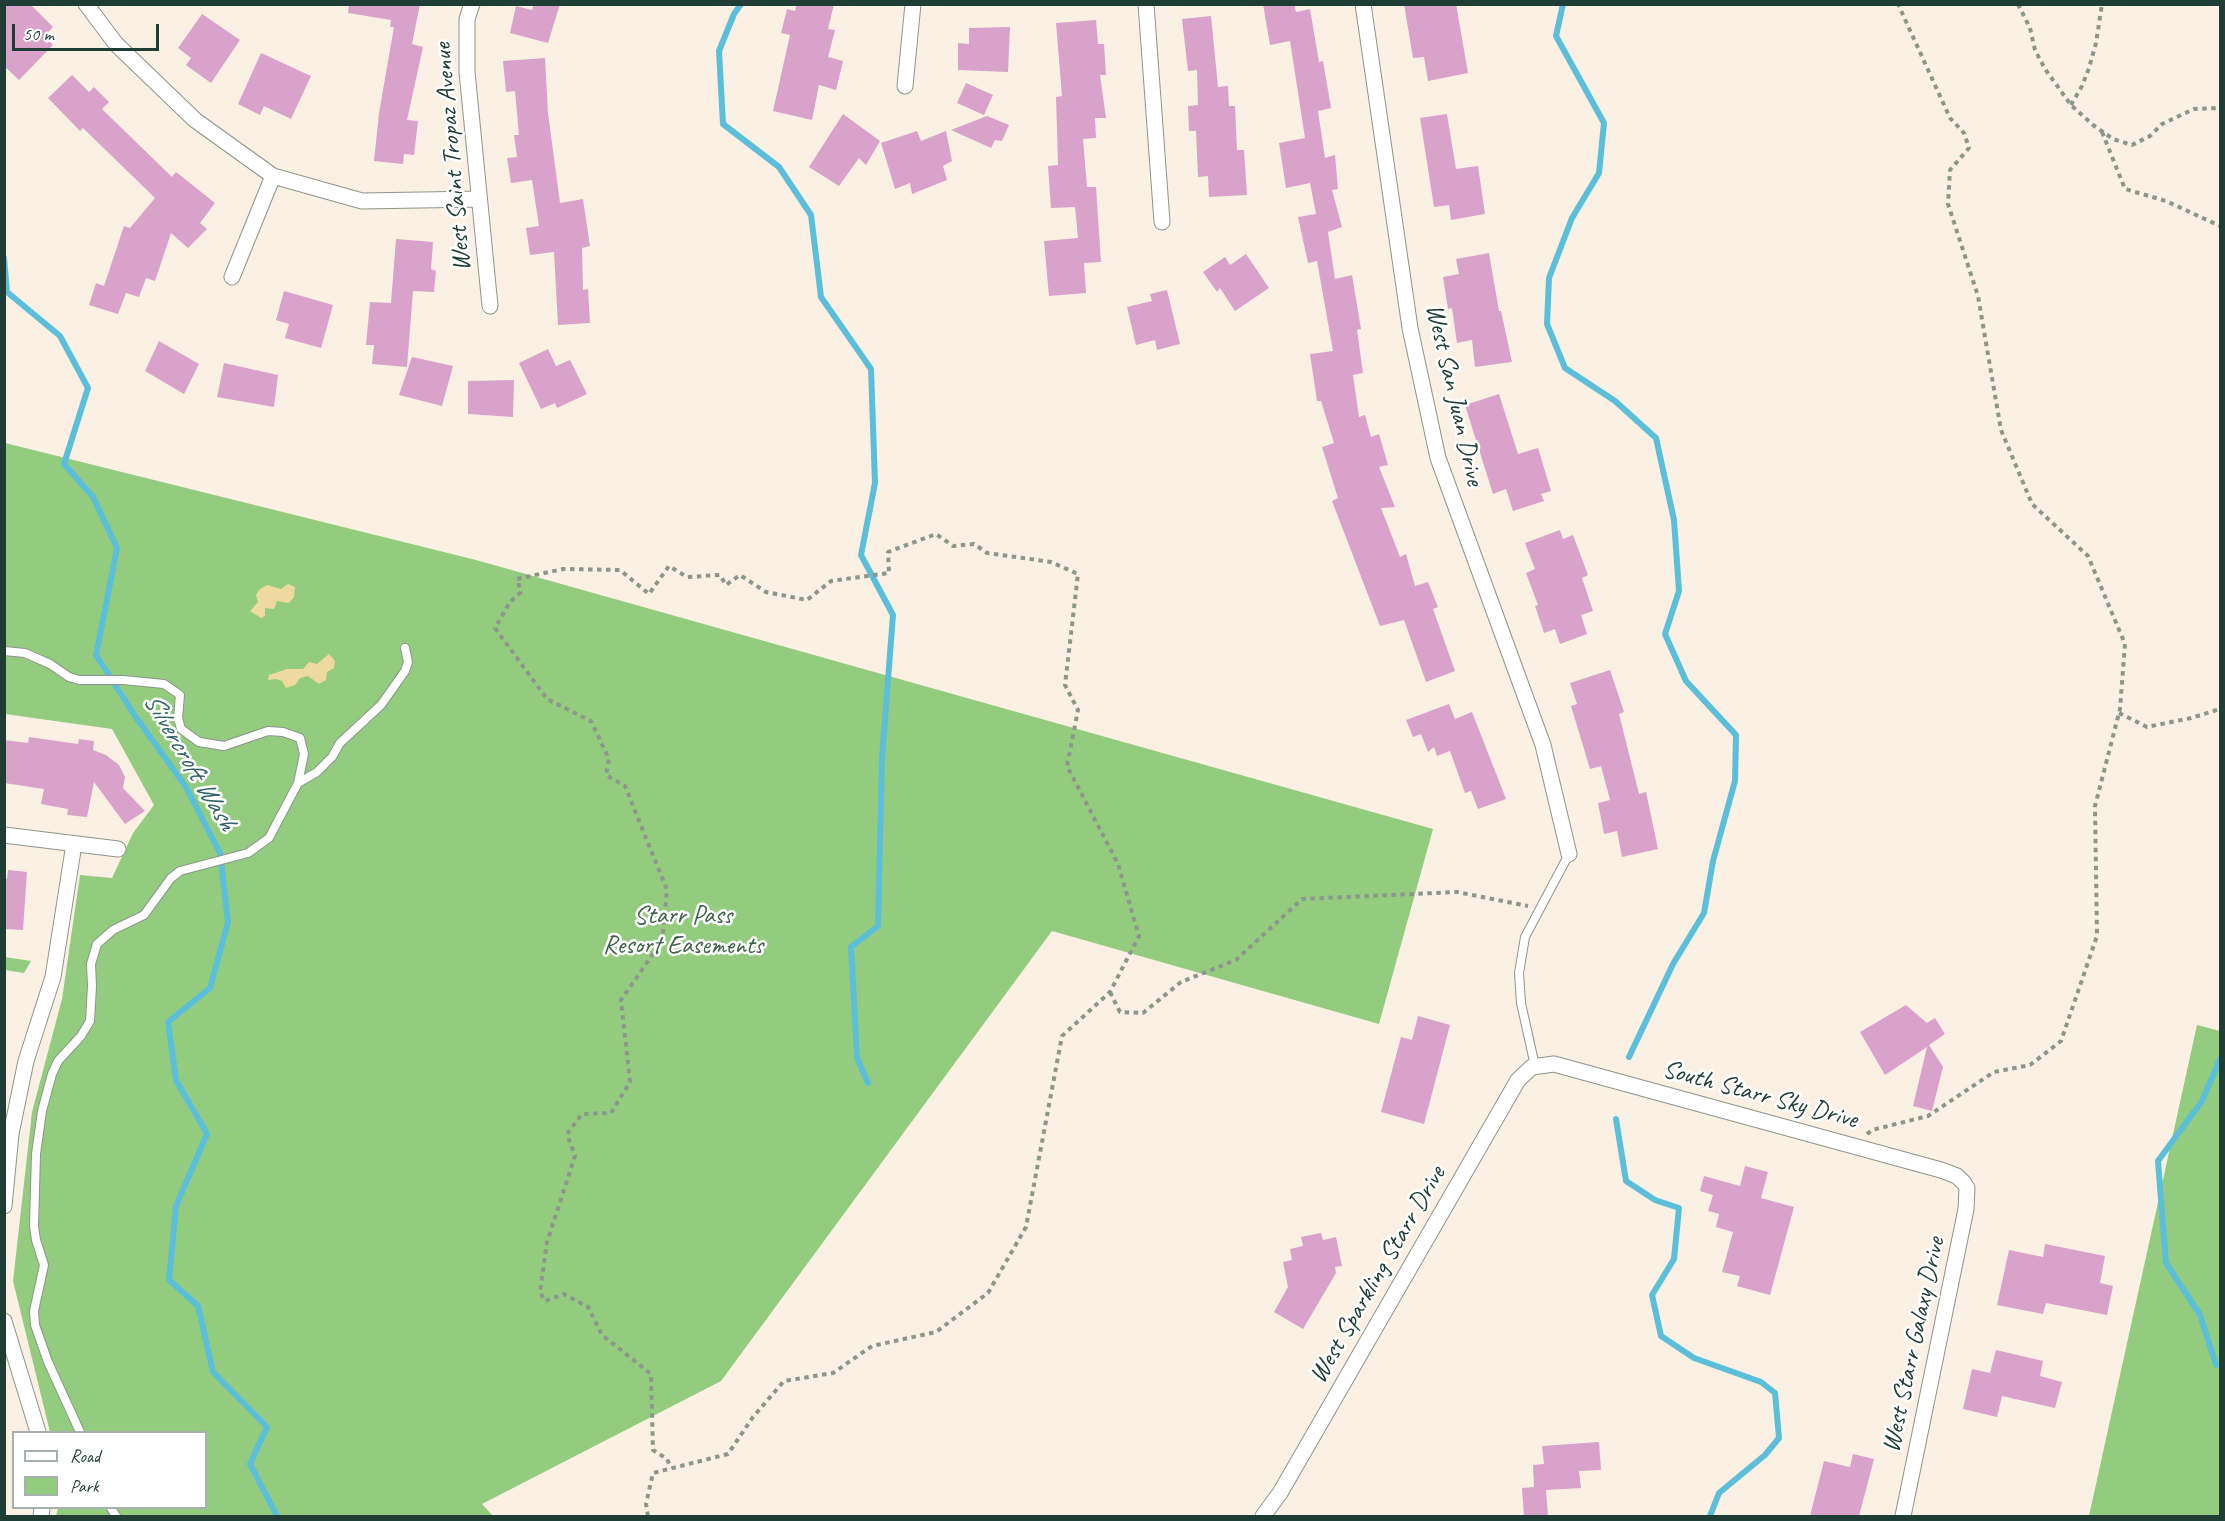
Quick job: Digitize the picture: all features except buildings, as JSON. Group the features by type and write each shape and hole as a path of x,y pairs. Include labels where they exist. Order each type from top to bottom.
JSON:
{"street":[{"path":"86,4 116,44 195,120 273,176 362,201 479,200"},
{"name":"West Saint Tropaz Avenue","path":"472,4 467,18 467,72 490,306"},
{"path":"905,86 913,4"},
{"path":"1146,4 1162,222"},
{"name":"West San Juan Drive","path":"1363,4 1410,328 1438,458 1543,745 1569,854"},
{"path":"232,277 273,176"},
{"path":"4,835 118,849"},
{"path":"4,1206 11,1134 26,1061 53,977 74,844"},
{"name":"South Starr Sky Drive","path":"1537,1065 1554,1064 1941,1170 1957,1176 1964,1183"},
{"name":"West Sparkling Starr Drive","path":"1263,1516 1280,1493 1518,1080 1527,1070 1537,1065"},
{"name":"West Starr Galaxy Drive","path":"1903,1516 1966,1209 1967,1188 1964,1183"},
{"path":"4,1321 38,1431"}],"lane":[{"path":"298,783 317,772 332,757 340,743 381,705 405,671 408,662 405,648"},
{"path":"4,651 25,653 79,680 164,684 180,695 178,718 181,729 199,742 224,746 254,738 268,731 283,732 300,738 304,754 298,783 269,838 248,854 180,871 171,879 144,915 113,930 97,944 91,963 90,1021 81,1036 58,1061 52,1074 42,1111 36,1154 34,1226 44,1265 34,1311 35,1325 48,1362 80,1431"},
{"path":"1537,1065 1521,1003 1519,973 1525,937 1569,854"}],"path":[{"path":"1853,1146 1872,1130 1928,1116 1994,1072 2030,1065 2061,1041 2097,936 2095,806 2119,713 2125,644 2088,556 2032,504 2001,429 1978,296 1948,204 1950,170 1969,148 1964,133 1950,118 1898,4"},
{"path":"2019,4 2030,28 2035,50 2045,69 2071,105 2113,139 2132,145 2150,136 2162,124 2194,109 2220,108"},
{"path":"2071,105 2082,86 2091,60 2100,25 2102,4"},
{"path":"2102,131 2125,189 2166,201 2220,226"},
{"path":"648,1516 646,1504 653,1473 728,1454 753,1417 784,1382 833,1373 872,1346 936,1332 988,1293 1026,1227 1062,1036 1110,993 1139,936 1118,864 1067,766 1078,710 1065,685 1078,574 1051,562 987,554 974,544 952,546 936,534 888,552 890,573 831,581 807,600 766,592 740,574 726,585 720,575 687,577 669,566 649,594 620,570 563,569 517,579 521,592 510,602 495,628 547,699 591,721 609,759 606,775 625,786 667,890 663,941 621,999 630,1082 611,1113 582,1114 567,1134 575,1156 547,1242 540,1292 545,1301 564,1294 588,1307 602,1335 651,1374 653,1450 667,1459 671,1468"},
{"path":"2119,713 2146,727 2191,718 2220,709"},
{"path":"1110,993 1120,1012 1143,1013 1181,982 1236,960 1302,898 1457,892 1540,908"}],"green space":[{"name":"Starr Pass Resort Easements","path":"5,443 476,560 1433,829 1379,1024 1052,931 721,1381 482,1504 493,1516 56,1516 58,1509 207,1509 207,1431 50,1431 13,1281 32,1112 62,999 80,875 112,878 133,833 154,805 112,729 5,714"},
{"path":"5,957 31,961 24,973 5,970"},
{"path":"2197,1025 2220,1031 2220,1516 2089,1516"}],"sand":[{"path":"288,584 295,587 294,597 289,603 277,601 274,609 265,608 265,616 261,618 250,611 258,602 256,595 260,589 267,585 281,589"},
{"path":"329,654 335,661 334,668 327,672 326,680 319,684 308,676 300,678 295,685 286,688 282,681 268,680 269,675 287,669 303,669 309,662 317,664"}],"waterway":[{"path":"741,4 734,14 719,51 723,124 779,167 811,215 821,297 871,369 875,483 861,555 893,615 882,758 878,926 851,947 857,1058 868,1083"},
{"path":"1563,4 1556,36 1604,123 1599,173 1572,218 1549,278 1547,324 1565,368 1615,401 1656,438 1674,520 1679,591 1665,634 1686,681 1736,735 1735,781 1713,861 1704,913 1673,964 1629,1057"},
{"name":"Silvercroft Wash","path":"4,258 7,292 60,336 88,388 64,464 93,497 117,548 96,655 135,716 186,787 220,853 228,922 210,988 168,1022 176,1080 207,1134 176,1206 169,1280 198,1306 213,1372 267,1427 250,1464 277,1516"},
{"path":"2216,1365 2200,1315 2166,1263 2158,1161 2202,1101 2220,1059"},
{"path":"1616,1119 1626,1181 1655,1200 1679,1208 1674,1259 1652,1295 1661,1336 1694,1358 1761,1382 1775,1393 1779,1438 1765,1455 1719,1493 1710,1516"}]}
